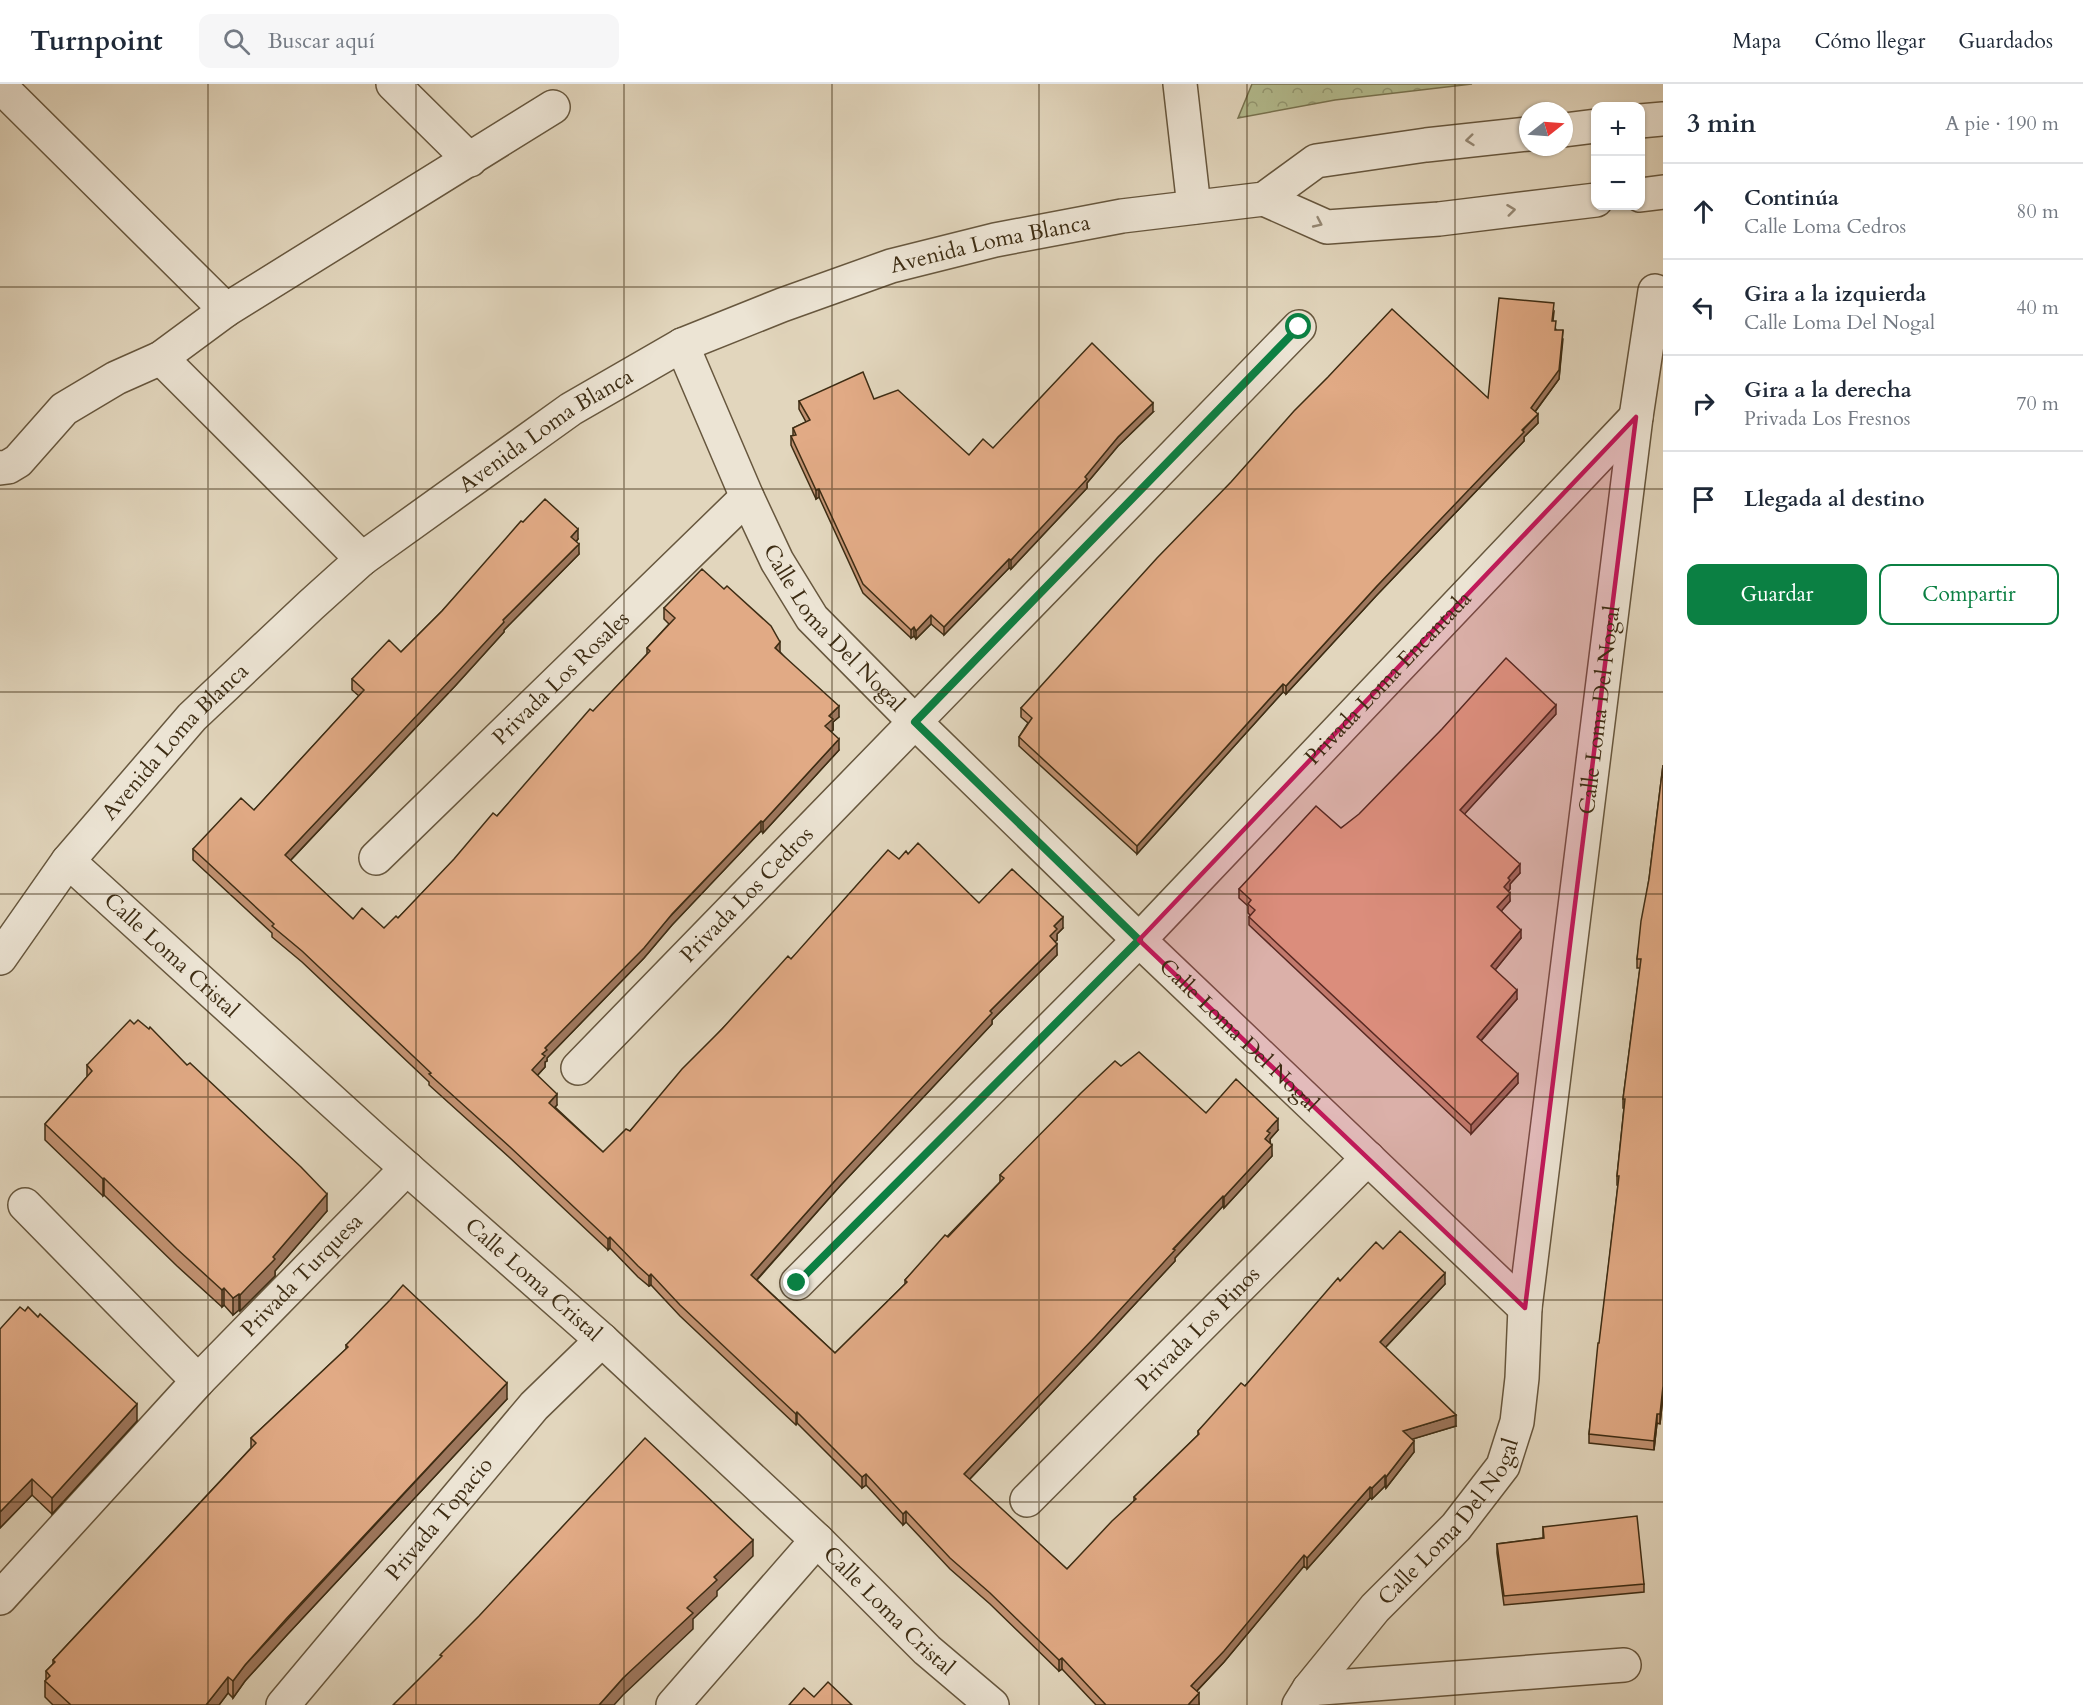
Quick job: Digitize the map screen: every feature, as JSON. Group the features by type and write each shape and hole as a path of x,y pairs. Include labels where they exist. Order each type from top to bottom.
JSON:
{"street":[{"path":"393,84 470,160"},
{"path":"1180,84 1194,207"},
{"path":"0,87 226,310"},
{"path":"0,468 8,467 18,461 64,409 116,378 161,357 226,310 553,108"},
{"path":"1645,121 1663,119"},
{"path":"1573,129 1591,127"},
{"path":"1519,135 1316,160 1264,199 1327,227 1439,219 1591,201"},
{"path":"1645,194 1663,192"},
{"name":"Avenida Loma Blanca","path":"0,958 69,861 192,717 362,559 571,409 682,345 782,305 891,266 995,240 1122,216 1264,199"},
{"name":"Calle Loma Del Nogal","path":"1304,1697 1375,1608 1456,1527 1503,1466 1517,1422 1522,1378 1525,1308 1636,417 1655,291"},
{"name":"Privada Los Cedros","path":"578,1068 1299,327"},
{"name":"Calle Loma Del Nogal","path":"682,345 777,561 812,618 915,722 1139,940 1525,1308"},
{"path":"161,357 362,559"},
{"name":"Privada Loma Encantada","path":"797,1283 1139,940 1636,417"},
{"name":"Privada Los Rosales","path":"376,858 747,497"},
{"name":"Calle Loma Cristal","path":"69,861 407,1168 602,1340 818,1540 927,1650 992,1705"},
{"name":"Privada Los Pinos","path":"1027,1500 1368,1158"},
{"name":"Privada Turquesa","path":"0,1598 198,1381 407,1168"},
{"path":"25,1205 198,1381"},
{"name":"Privada Topacio","path":"283,1705 534,1406 602,1340"},
{"path":"673,1705 818,1540"},
{"path":"1304,1697 1624,1665"}],"highlighted area":[{"path":"1636,417 1576,896 1525,1308 1139,940"}],"green space":[{"path":"1252,84 1472,84 1335,100 1238,118"}],"building":[{"path":"1499,298 1554,303 1552,321 1556,321 1555,330 1563,330 1559,370 1531,408 1538,414 1522,430 1524,432 1376,587 1286,686 1283,684 1137,846 1019,737 1032,718 1021,708 1157,558 1392,309 1488,398"},
{"path":"1092,343 1153,403 1118,437 1085,477 1087,479 944,627 931,615 916,631 914,627 911,630 863,584 819,489 816,490 791,436 796,435 793,428 810,420 799,401 863,372 874,399 898,390 969,455 983,439 993,448"},
{"path":"545,499 578,529 571,537 579,544 503,620 504,622 456,674 285,855 353,919 362,908 384,928 396,916 398,918 454,859 493,813 497,816 590,709 593,711 650,651 647,648 675,618 664,608 702,569 724,589 727,586 771,626 780,642 775,648 839,706 829,716 833,719 825,726 839,739 763,822 761,821 672,914 644,948 545,1048 547,1050 542,1054 545,1056 532,1070 557,1094 549,1103 603,1152 626,1129 630,1131 682,1069 722,1029 788,956 791,959 888,850 899,859 906,851 908,854 918,843 979,903 1012,869 1063,917 1054,926 1057,929 1050,936 1057,944 990,1011 992,1013 840,1175 751,1275 835,1353 907,1282 905,1280 945,1235 948,1237 1004,1178 1000,1175 1115,1061 1121,1066 1139,1052 1206,1113 1236,1079 1278,1119 1267,1131 1270,1133 1265,1139 1272,1145 1173,1249 1175,1250 1095,1337 964,1474 1067,1569 1136,1499 1134,1497 1199,1434 1198,1431 1241,1383 1245,1386 1338,1278 1340,1281 1376,1242 1383,1249 1400,1231 1445,1273 1380,1342 1456,1415 1403,1431 1414,1441 1386,1477 1385,1475 1372,1488 1370,1487 1307,1558 1304,1555 1224,1651 1191,1686 1199,1693 1188,1705 1106,1705 1062,1658 1059,1660 950,1558 906,1511 903,1514 866,1474 862,1477 797,1412 796,1414 680,1305 651,1274 649,1276 610,1237 608,1239 429,1074 431,1073 302,951 272,926 274,924 193,849 241,798 254,810 364,690 352,679 389,640 401,652 442,611 521,521 523,522"},
{"path":"1506,658 1556,705 1460,810 1520,864 1508,878 1510,880 1504,887 1510,893 1497,907 1521,930 1491,966 1517,990 1477,1037 1518,1074 1471,1125 1249,917 1255,910 1248,904 1251,900 1239,889 1316,806 1341,828 1359,814 1442,729"},
{"path":"1663,765 1663,1386 1654,1441 1589,1434 1619,1176 1617,1176 1625,1099 1623,1099 1641,959 1637,959 1641,921 1649,879"},
{"path":"130,1020 134,1024 138,1020 149,1029 150,1027 187,1065 190,1063 327,1194 273,1257 275,1259 240,1295 233,1298 177,1249 45,1124 92,1071 87,1065"},
{"path":"403,1285 507,1383 286,1619 233,1681 228,1677 206,1705 71,1705 45,1681 50,1676 46,1671 55,1662 53,1660 256,1443 251,1438 348,1347 346,1345"},
{"path":"20,1307 25,1311 28,1307 38,1317 40,1314 137,1404 52,1498 32,1479 0,1512 0,1329"},
{"path":"645,1438 753,1540 714,1577 717,1580 687,1608 693,1613 623,1678 599,1705 393,1705 442,1656 440,1655"},
{"path":"1637,1516 1644,1584 1504,1596 1497,1544 1544,1538 1543,1527"},
{"path":"828,1682 852,1705 789,1705 804,1688 814,1697"}],"route":[{"path":"797,1283 1139,940 915,722 1299,327"}]}
